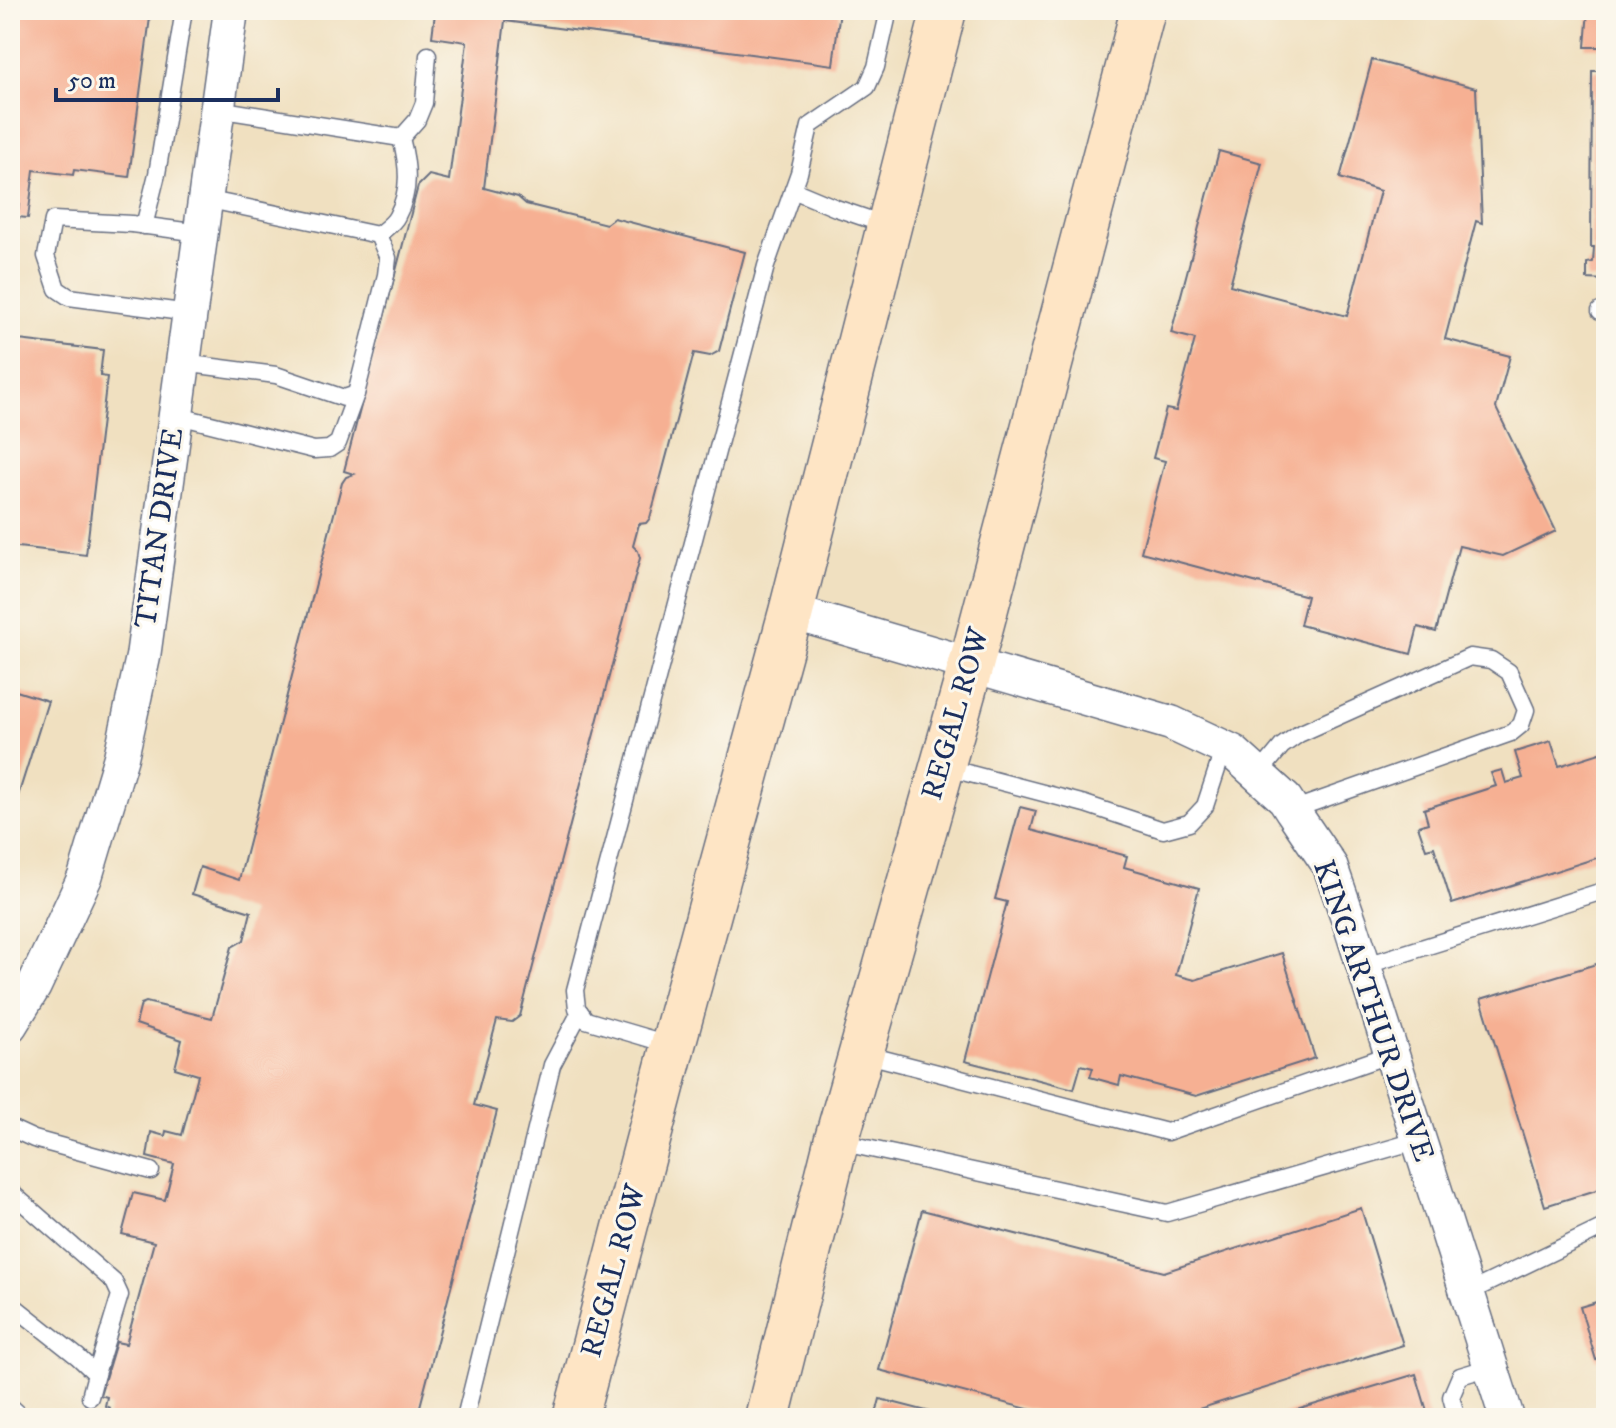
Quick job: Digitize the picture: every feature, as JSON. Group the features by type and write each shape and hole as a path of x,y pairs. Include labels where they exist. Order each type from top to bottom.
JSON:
{"main road":[{"name":"REGAL ROW","path":"575,1418 791,612 944,10"},
{"name":"REGAL ROW","path":"767,1418 836,1142 971,665 1143,10"}],"street":[{"name":"TITAN DRIVE","path":"10,1025 34,986 85,877 121,757 143,657 231,10"},
{"name":"KING ARTHUR DRIVE","path":"791,612 1171,723 1233,752 1285,799 1330,866 1507,1418"}],"lane":[{"path":"144,226 157,174 184,10"},
{"path":"673,1045 586,1020 577,1008 575,990 766,266 799,173 810,126 867,87 876,67 889,10"},
{"path":"401,138 417,120 424,103 428,55"},
{"path":"217,109 401,138"},
{"path":"378,235 397,219 407,185 408,162 401,138"},
{"path":"793,190 889,226"},
{"path":"205,199 378,235"},
{"path":"189,313 69,297 57,289 46,256 53,220 200,233"},
{"path":"175,415 314,450 329,449 338,443 356,394 386,275 388,258 378,235"},
{"path":"183,363 276,375 344,398 356,394"},
{"path":"1258,775 1282,746 1299,734 1470,657 1491,660 1509,672 1526,710 1521,725 1511,733 1292,810"},
{"path":"942,767 1085,804 1163,830 1189,823 1205,806 1224,748"},
{"path":"1364,966 1606,890"},
{"path":"465,1418 552,1065 580,1012"},
{"path":"861,1054 1167,1132 1391,1054"},
{"path":"10,1128 34,1139 151,1171"},
{"path":"836,1142 1167,1213 1419,1140"},
{"path":"10,1194 114,1282 120,1295 90,1397"},
{"path":"1467,1293 1606,1226"},
{"path":"10,1303 96,1374"},
{"path":"1457,1418 1451,1397 1460,1376 1490,1367"},
{"path":"10,1406 23,1418"}],"building":[{"path":"10,10 151,10 129,177 74,170 73,175 34,170 28,218 17,217 19,204 10,203"},
{"path":"428,10 840,10 833,65 505,21 484,188 518,197 526,204 606,224 614,218 745,252 719,351 710,356 694,353 650,518 646,523 639,524 633,546 640,558 520,1016 512,1022 497,1020 474,1105 497,1111 417,1418 107,1418 110,1408 105,1406 107,1397 100,1395 116,1342 126,1344 154,1242 122,1234 133,1193 165,1200 174,1164 147,1157 151,1132 165,1136 166,1131 182,1135 198,1075 175,1068 182,1040 136,1024 141,1004 146,1002 212,1018 232,947 244,940 251,912 192,894 200,867 239,880 342,483 354,474 344,471 418,186 429,175 449,180 467,42 432,37 435,13"},
{"path":"1588,10 1606,10 1606,47 1585,47"},
{"path":"1372,60 1476,88 1482,223 1476,221 1445,339 1510,356 1496,408 1556,531 1503,556 1459,546 1436,632 1418,627 1411,654 1300,625 1307,596 1141,552 1165,461 1153,458 1166,409 1176,411 1195,339 1171,333 1219,151 1262,163 1230,285 1347,316 1380,191 1340,178"},
{"path":"1592,71 1606,71 1606,280 1587,279 1587,263 1593,262 1594,247 1591,247"},
{"path":"10,339 103,350 100,376 107,377 86,555 10,546"},
{"path":"10,689 48,701 11,818 10,818"},
{"path":"1551,741 1559,766 1606,751 1606,855 1452,904 1434,847 1426,849 1418,826 1428,823 1424,809 1496,786 1491,773 1502,770 1506,783 1523,778 1515,752"},
{"path":"1020,807 1036,811 1031,830 1127,856 1124,867 1199,888 1176,975 1195,980 1282,953 1315,1058 1196,1096 1121,1076 1119,1085 1090,1077 1093,1068 1081,1065 1074,1089 965,1061 1007,902 995,899"},
{"path":"1606,961 1606,1187 1545,1206 1481,999"},
{"path":"1361,1208 1403,1345 1170,1418 1062,1418 879,1370 922,1210 1164,1272"},
{"path":"1606,1299 1606,1357 1596,1360 1580,1307"},
{"path":"1416,1374 1429,1418 1273,1417"},
{"path":"880,1399 950,1417 950,1418 875,1418"}]}
